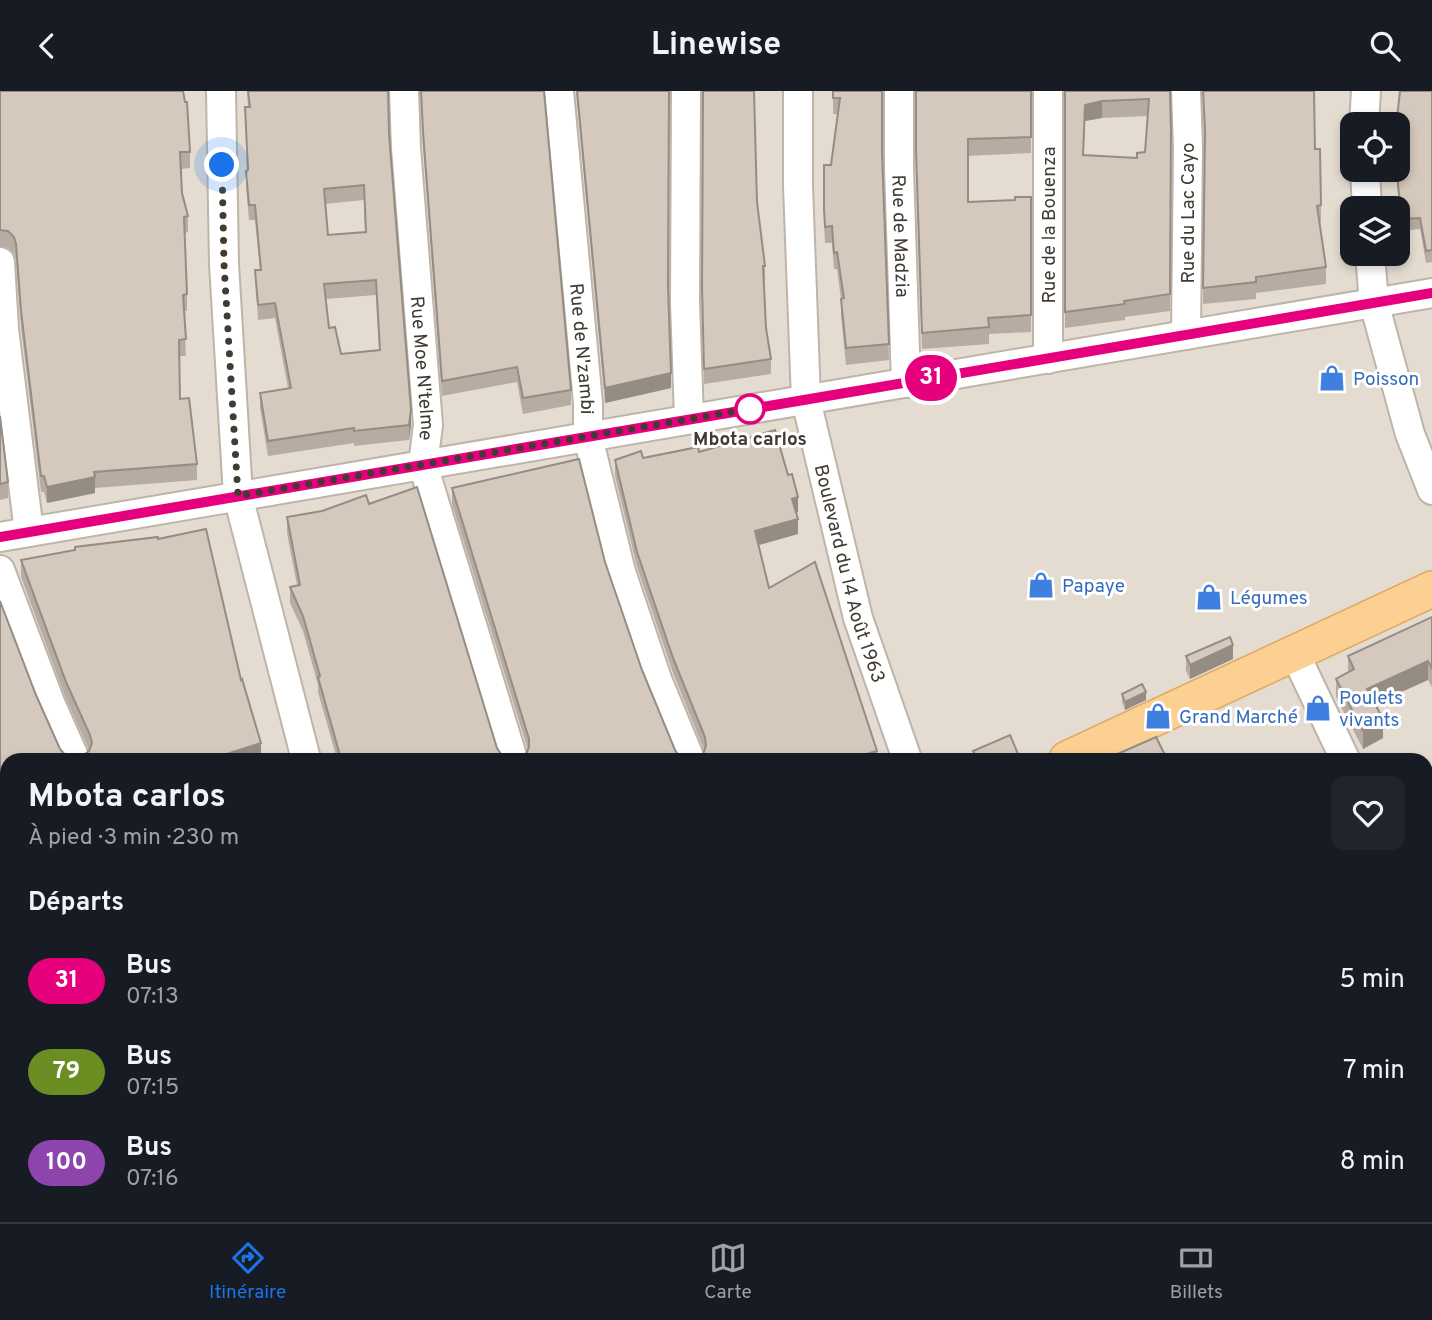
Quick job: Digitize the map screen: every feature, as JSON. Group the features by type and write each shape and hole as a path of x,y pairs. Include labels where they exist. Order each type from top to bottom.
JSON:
{"main road":[{"path":"1080,753 1432,589"}],"street":[{"path":"221,91 224,264 238,496 304,753"},
{"name":"Rue Moe N'telme","path":"404,91 428,425 423,465 511,753"},
{"name":"Rue de N'zambi","path":"559,91 588,437 621,572 657,679 688,753"},
{"path":"686,91 685,302 690,419"},
{"name":"Boulevard du 14 Août 1963","path":"799,91 797,186 806,400 858,618 905,753"},
{"name":"Rue de Madzia","path":"899,91 906,383"},
{"name":"Rue de la Bouenza","path":"1048,91 1048,359"},
{"name":"Rue du Lac Cayo","path":"1186,91 1186,335"},
{"path":"1365,112 1366,91"},
{"path":"0,262 4,329 29,532"},
{"path":"1371,266 1374,303 1410,434 1432,490"},
{"path":"0,537 1432,293"},
{"path":"0,571 72,753"},
{"path":"1294,655 1342,753"}],"shaded area":[{"path":"0,91 1432,91 1432,753 0,753"}],"building":[{"path":"0,91 183,91 187,102 190,152 180,152 182,193 188,216 184,217 187,294 183,295 186,339 179,340 180,399 189,398 197,464 94,472 95,477 47,487 44,476 41,476 21,311 16,244 8,231 0,230"},
{"path":"248,91 388,91 411,410 409,425 354,431 354,428 268,441 260,393 291,388 275,303 258,305 255,270 261,270 255,205 249,205 246,171 245,107 250,107","holes":["364,185 366,232 328,235 324,189","376,280 380,350 341,354 335,327 329,328 324,284"]},
{"path":"421,91 544,91 571,390 523,398 517,367 442,381"},
{"path":"577,91 669,91 668,287 671,373 605,388"},
{"path":"703,91 754,91 757,202 765,266 766,328 771,359 704,369 702,287"},
{"path":"833,91 882,91 889,344 846,348 841,299 844,298 837,252 834,253 832,226 825,227 824,209 824,165 831,165 840,98 833,98"},
{"path":"916,91 1031,91 1031,137 968,139 968,202 1031,197 1031,315 988,318 989,327 922,333"},
{"path":"1065,91 1170,91 1170,294 1124,301 1125,304 1065,312","holes":["1149,99 1145,152 1137,153 1137,158 1083,155 1085,105 1102,101"]},
{"path":"1203,91 1314,91 1315,149 1320,149 1321,205 1317,206 1326,267 1256,277 1256,282 1203,288"},
{"path":"1400,91 1432,91 1432,250 1426,251 1420,218 1410,219 1410,196 1399,196 1398,182 1410,182 1410,112 1398,112"},
{"path":"0,416 8,482 0,484"},
{"path":"775,430 788,475 792,474 798,497 792,499 798,519 755,531 769,588 815,562 877,751 703,753 705,737 673,658 637,552 615,460 641,451 643,458 698,447 699,452"},
{"path":"579,459 605,562 642,670 677,753 526,753 529,739 452,488"},
{"path":"417,487 500,753 339,753 303,616 290,587 300,585 287,517 322,511 366,495 369,504"},
{"path":"206,529 241,680 261,743 230,753 86,753 92,743 90,735 66,682 21,560 75,550 75,547 158,539"},
{"path":"0,601 36,695 63,753 0,753"},
{"path":"1432,617 1432,668 1428,661 1367,689 1383,719 1363,731 1336,679 1354,669 1348,656"},
{"path":"1230,637 1233,645 1190,665 1186,656"},
{"path":"1142,684 1146,692 1125,702 1122,694"},
{"path":"1010,735 1018,753 974,753 973,751"},
{"path":"1156,737 1164,753 1120,753"}],"bus line":[{"name":"31","path":"0,537 1432,293"}],"place":[{"name":"Poisson","path":"1332,378"},
{"name":"Mbota carlos","path":"750,409"},
{"name":"Papaye","path":"1041,585"},
{"name":"Légumes","path":"1209,597"},
{"name":"Poulets vivants","path":"1318,708"},
{"name":"Grand Marché","path":"1158,716"}],"route":[{"path":"222,165 224,264 238,496 760,407 750,409"}]}
